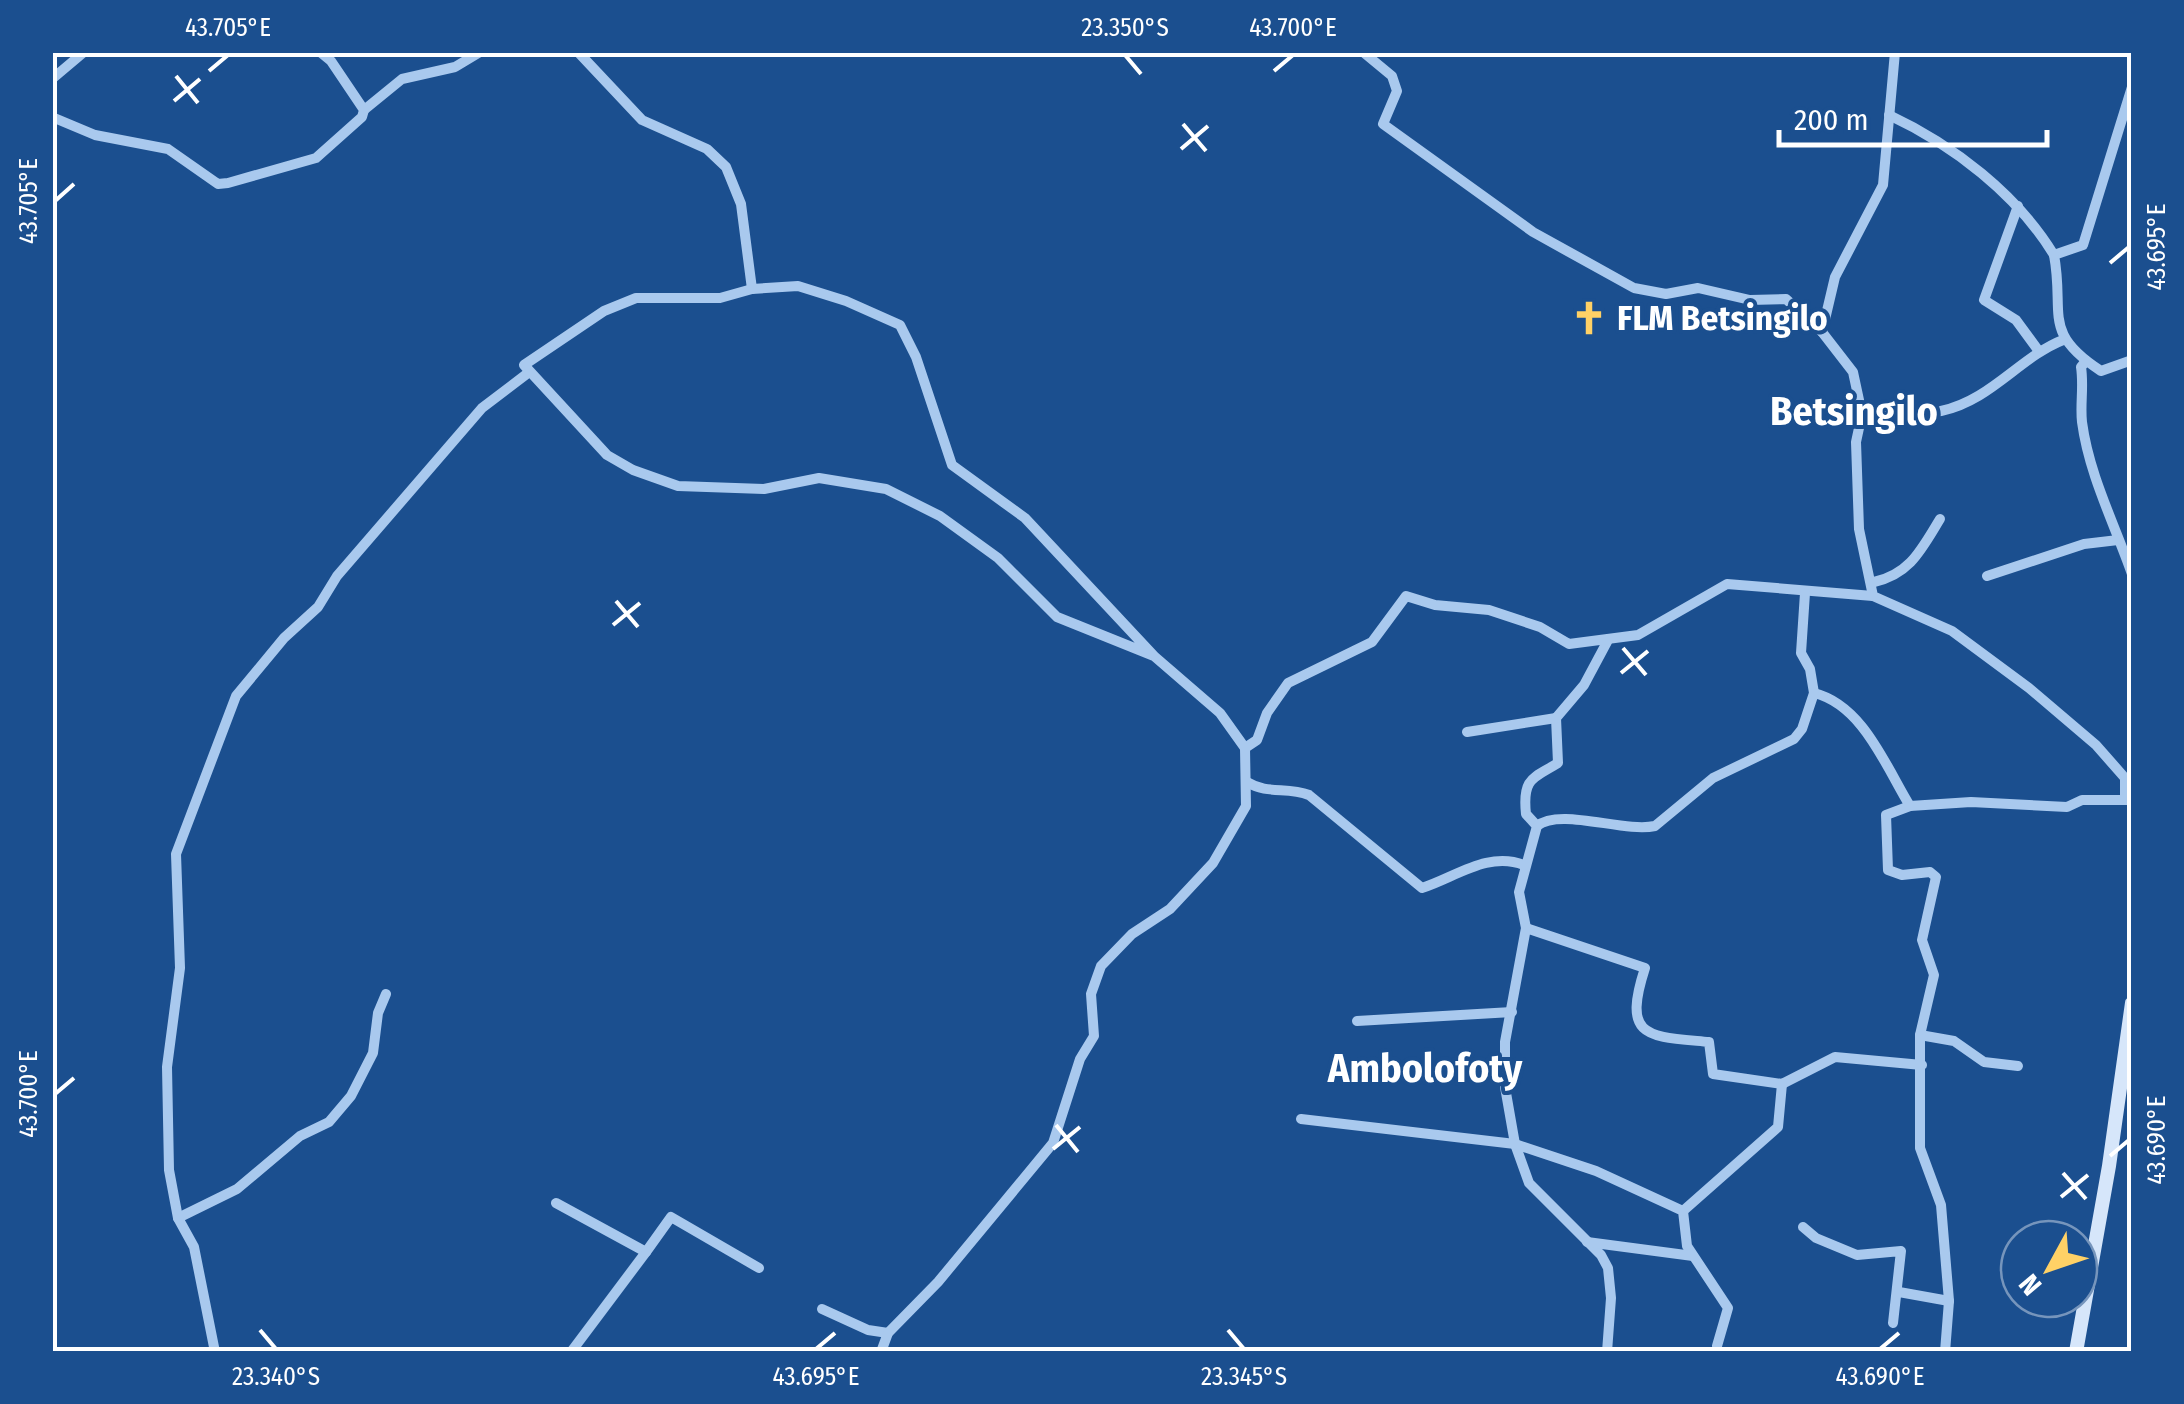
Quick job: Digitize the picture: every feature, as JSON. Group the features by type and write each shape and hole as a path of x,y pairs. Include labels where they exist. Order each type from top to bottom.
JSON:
{"street":[{"path":"52,79 84,52"},
{"path":"320,52 331,61 364,110"},
{"path":"52,116 95,135 168,150 218,184 316,158 402,79 455,67 480,52"},
{"path":"578,52 642,120 707,149 726,168 741,204 752,288"},
{"path":"1363,52 1392,76 1397,91 1383,124 1533,232 1634,288 1666,294 1698,288 1750,300 1786,299 1822,332 1853,372 1862,414 1856,442 1859,528 1874,582 1873,596"},
{"path":"1822,332 1835,277 1882,185 1895,52"},
{"path":"2054,255 2083,246 2132,88"},
{"path":"1889,115 1966,159 2018,206 2054,255 2060,286 2056,309 2064,340 2101,371 2132,360"},
{"path":"2018,206 1984,300 2016,320 2038,350"},
{"path":"882,1352 888,1333 938,1282 1053,1144 1080,1059 1094,1036 1091,994 1101,966 1132,934 1170,909 1213,863 1246,806 1246,748 1206,698 1154,656 1026,518 952,464 916,357 900,325 798,286 752,288 720,298 636,298 604,311 524,365 606,456 633,470 678,486 764,489 819,478 886,488 940,516 998,558 1057,617 1154,656"},
{"path":"1862,414 1895,409 1943,411 2002,384 2038,350 2064,340"},
{"path":"2086,361 2081,367 2085,392 2082,420 2132,574"},
{"path":"215,1352 194,1247 178,1218 170,1170 166,1098 180,968 176,854 222,724 236,696 284,638 318,607 337,576 482,408 528,373"},
{"path":"1874,582 1888,580 1909,568 1940,519"},
{"path":"1987,576 2084,544 2118,540"},
{"path":"1246,748 1258,740 1267,713 1288,683 1372,642 1406,596 1435,605 1489,610 1540,627 1569,644 1607,642 1649,630 1728,584 1873,596 1952,631 2029,688 2096,745 2125,778 2128,800 2082,800 2068,807 1971,802 1910,806 1886,815 1888,870 1902,875 1930,872 1936,877 1922,940 1934,975 1920,1035 1920,1148 1941,1204 1950,1301 1945,1352"},
{"path":"1607,1352 1608,1268 1529,1183 1515,1144 1502,1064 1526,928 1519,892 1524,865 1532,853 1537,826 1544,820 1655,826 1713,778 1794,738 1802,730 1814,693 1810,668 1800,653 1805,593"},
{"path":"1467,732 1556,718 1584,685 1607,642"},
{"path":"1814,693 1836,702 1858,721 1910,806"},
{"path":"1537,826 1530,822 1526,805 1536,772 1558,764 1556,718"},
{"path":"1248,782 1263,792 1291,788 1309,795 1422,888 1492,860 1506,858 1524,865"},
{"path":"1526,928 1646,968 1636,998 1636,1021 1650,1037 1709,1042 1713,1074 1782,1084 1835,1057 1922,1065"},
{"path":"178,1218 237,1190 300,1136 329,1122 351,1096 373,1052 378,1013 386,994"},
{"path":"2076,1352 2109,1166 2132,1004"},
{"path":"1357,1021 1512,1012"},
{"path":"1920,1035 1954,1041 1984,1062 2018,1066"},
{"path":"1683,1211 1778,1126 1782,1084"},
{"path":"1300,1120 1515,1144 1596,1171 1683,1211"},
{"path":"556,1204 646,1252"},
{"path":"1683,1211 1687,1246 1728,1308 1717,1346"},
{"path":"571,1352 671,1217 759,1268"},
{"path":"1802,1227 1816,1238 1856,1255 1901,1251 1900,1292 1893,1323"},
{"path":"1586,1242 1694,1256"},
{"path":"1900,1292 1950,1301"},
{"path":"822,1309 868,1330 888,1333"}],"place":[{"name":"FLM Betsingilo","path":"1589,318"}],"district":[{"name":"Betsingilo","path":"1854,412"},
{"name":"Ambolofoty","path":"1425,1069"}]}
